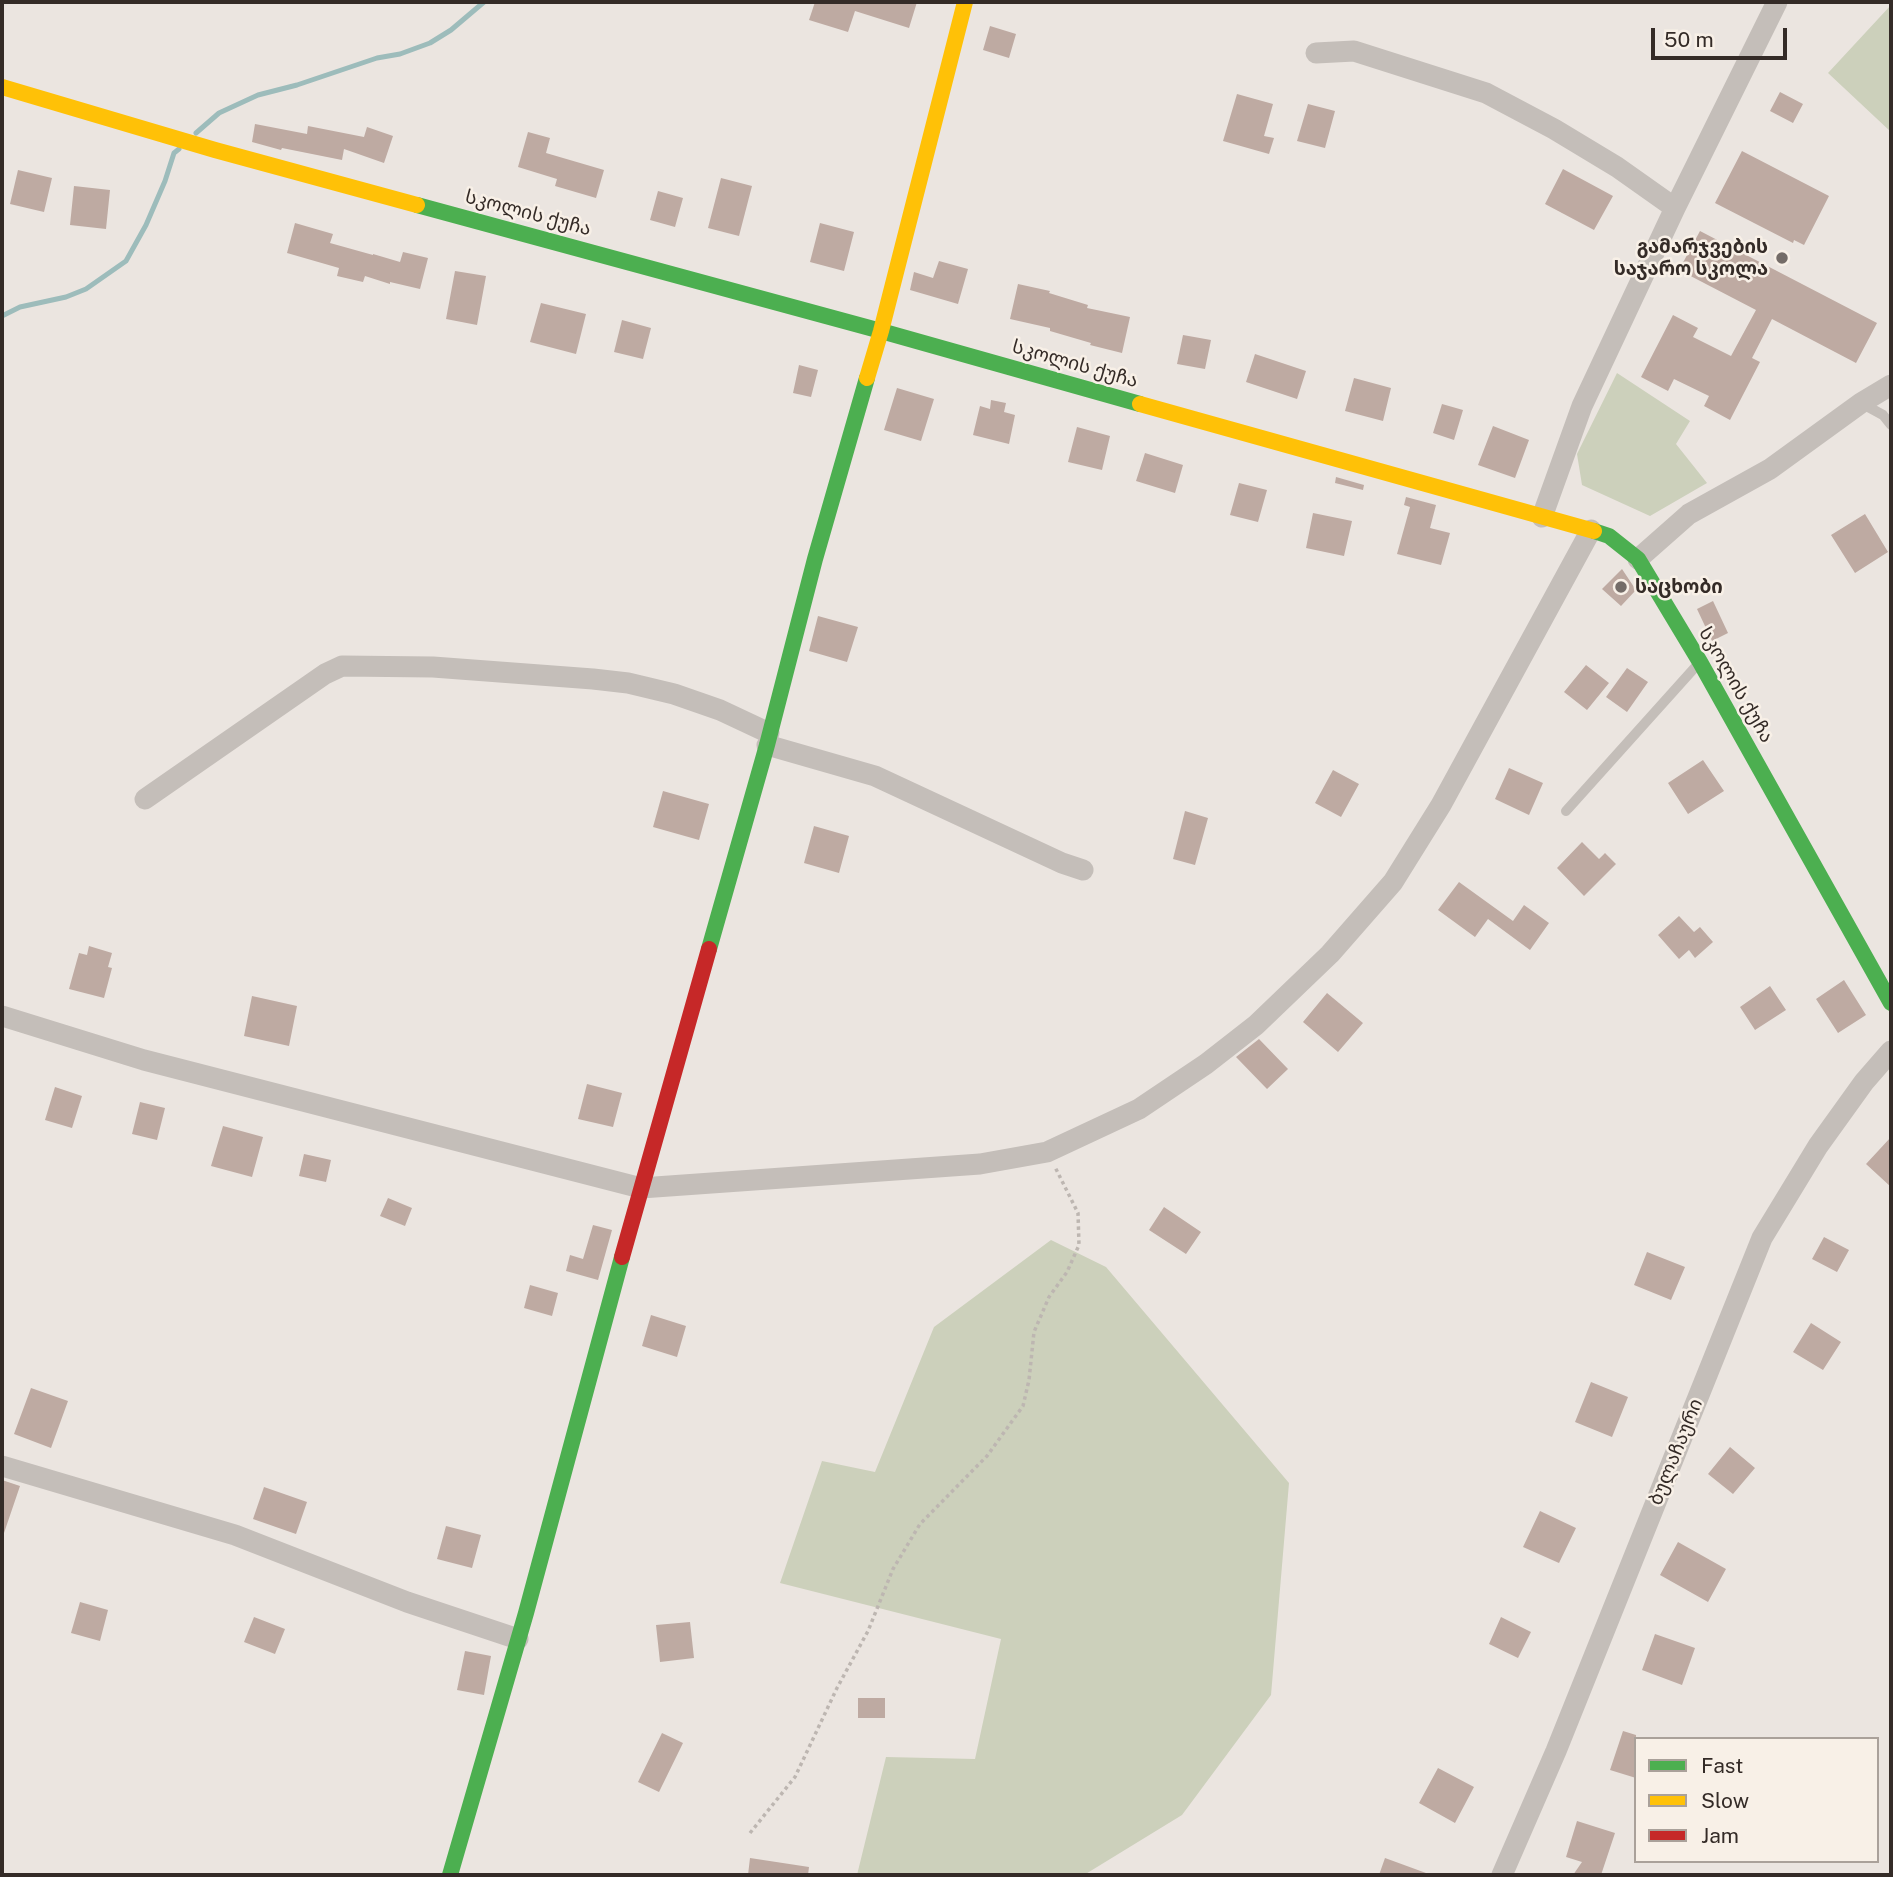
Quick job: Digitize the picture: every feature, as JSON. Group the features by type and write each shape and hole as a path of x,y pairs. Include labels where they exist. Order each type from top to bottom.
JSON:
{"street":[{"path":"450,1875 768,739 815,559 881,331 965,2"},
{"path":"1542,517 1582,406 1675,208 1777,2"},
{"path":"1316,53 1354,51 1486,93 1607,161 1675,208"},
{"name":"სკოლის ქუჩა","path":"2,87 215,150 881,331 1609,536 1638,559 1700,662 1891,1003"},
{"path":"1638,559 1689,514 1770,469 1861,403 1891,385"},
{"path":"2,1016 144,1060 642,1188 980,1164 1047,1152 1139,1108 1206,1064 1256,1025 1339,943 1392,882 1441,805 1591,530"},
{"path":"145,799 325,674 342,666 433,667 593,679 628,683 674,694 720,710 768,739 875,776 1062,863 1083,870"},
{"name":"ბულაჩაური","path":"1502,1875 1556,1751 1762,1238 1818,1146 1864,1082 1891,1051"},
{"path":"2,1466 235,1535 407,1602 518,1639"}],"lane":[{"path":"1861,403 1883,415 1891,425"},
{"path":"1566,811 1700,662"}],"path":[{"path":"750,1833 795,1777 837,1688 868,1631 893,1569 920,1524 987,1456 1023,1406 1029,1380 1034,1332 1049,1297 1067,1272 1079,1245 1078,1213 1047,1152"}],"green space":[{"path":"1891,5 1891,132 1828,73"},
{"path":"1617,373 1690,421 1676,444 1707,483 1650,516 1582,485 1577,454"},
{"path":"1051,1240 1106,1267 1289,1483 1271,1695 1182,1815 1084,1875 857,1875 886,1757 975,1759 1001,1639 780,1583 822,1461 875,1472 934,1327"}],"building":[{"path":"815,2 917,2 909,28 855,11 848,32 809,20"},
{"path":"990,26 1016,34 1009,58 983,50"},
{"path":"1780,92 1803,104 1793,123 1770,111"},
{"path":"1237,94 1273,104 1264,136 1274,138 1269,154 1223,141"},
{"path":"1308,104 1335,111 1325,148 1297,141"},
{"path":"255,124 307,134 308,126 364,137 367,127 393,136 384,163 344,149 342,160 282,148 281,150 252,142"},
{"path":"528,132 550,138 546,153 604,170 596,198 555,186 557,179 518,167"},
{"path":"1742,151 1829,196 1804,245 1794,240 1793,243 1715,203"},
{"path":"1563,169 1613,196 1594,230 1545,204"},
{"path":"18,170 52,178 44,212 10,204"},
{"path":"721,178 752,186 739,236 708,228"},
{"path":"74,186 110,190 106,229 70,225"},
{"path":"658,191 683,198 675,227 650,220"},
{"path":"295,223 333,234 330,243 373,255 400,262 403,252 428,258 420,289 365,276 363,282 337,276 339,268 287,253"},
{"path":"820,223 854,232 844,271 810,262"},
{"path":"1700,231 1877,323 1856,363 1772,319 1752,358 1760,362 1730,420 1704,406 1709,396 1674,379 1668,391 1641,377 1673,315 1698,328 1693,337 1731,356 1756,310 1679,270"},
{"path":"939,261 968,269 958,304 910,290 914,272 933,278"},
{"path":"455,271 486,276 477,325 446,319"},
{"path":"1018,284 1050,291 1049,293 1088,305 1087,308 1130,317 1122,353 1090,345 1091,343 1050,331 1050,328 1010,319"},
{"path":"541,303 586,314 576,354 530,342"},
{"path":"622,320 651,328 643,359 614,352"},
{"path":"1183,335 1211,340 1205,369 1177,364"},
{"path":"1255,354 1306,371 1297,399 1246,382"},
{"path":"799,365 818,370 811,397 793,393"},
{"path":"1354,378 1391,388 1383,421 1345,411"},
{"path":"897,388 934,399 921,441 884,430"},
{"path":"991,400 1006,403 1004,412 1015,415 1009,444 973,435 980,406 990,409"},
{"path":"1442,404 1463,410 1454,440 1433,433"},
{"path":"1493,426 1529,440 1515,478 1478,465"},
{"path":"1077,427 1110,436 1102,470 1068,462"},
{"path":"1145,453 1183,465 1175,493 1136,481"},
{"path":"1336,477 1364,485 1363,490 1335,483"},
{"path":"1239,483 1267,490 1258,522 1230,515"},
{"path":"1406,497 1436,505 1430,528 1450,533 1441,565 1397,554 1410,507 1404,505"},
{"path":"1313,513 1352,521 1344,556 1306,548"},
{"path":"1865,514 1888,552 1855,573 1831,535"},
{"name":"საცხობი","path":"1622,569 1636,590 1621,606 1602,589"},
{"path":"1713,601 1728,633 1712,641 1697,609"},
{"path":"818,616 858,627 847,662 809,651"},
{"path":"1586,665 1609,683 1587,710 1564,692"},
{"path":"1627,668 1648,682 1627,712 1606,697"},
{"path":"1703,760 1724,791 1688,814 1668,783"},
{"path":"1509,768 1543,783 1529,815 1495,799"},
{"path":"1333,770 1359,784 1341,817 1315,803"},
{"path":"663,791 709,804 699,840 653,827"},
{"path":"1185,811 1208,818 1195,865 1173,859"},
{"path":"814,826 849,836 839,873 804,863"},
{"path":"1582,842 1599,859 1605,853 1616,864 1584,896 1557,868"},
{"path":"1459,882 1513,921 1524,905 1549,923 1530,950 1488,919 1475,937 1438,910"},
{"path":"1679,916 1694,932 1700,927 1713,942 1695,958 1689,950 1679,959 1658,935"},
{"path":"89,946 112,953 108,967 112,968 104,998 69,989 79,953 87,955"},
{"path":"1844,980 1866,1015 1838,1033 1816,999"},
{"path":"1770,986 1786,1010 1755,1030 1740,1007"},
{"path":"1327,993 1363,1023 1338,1052 1303,1022"},
{"path":"252,996 297,1006 289,1046 244,1036"},
{"path":"1259,1039 1288,1069 1267,1089 1236,1057"},
{"path":"587,1084 622,1093 613,1127 578,1119"},
{"path":"55,1087 82,1096 72,1128 45,1120"},
{"path":"140,1102 165,1108 157,1140 132,1134"},
{"path":"223,1126 263,1137 252,1177 211,1166"},
{"path":"1891,1137 1891,1187 1866,1164"},
{"path":"304,1154 331,1160 326,1182 299,1176"},
{"path":"388,1198 412,1208 405,1226 380,1216"},
{"path":"1164,1207 1201,1232 1186,1254 1149,1230"},
{"path":"593,1225 612,1230 598,1280 566,1271 570,1255 583,1259"},
{"path":"1824,1237 1849,1250 1837,1272 1812,1259"},
{"path":"1647,1252 1685,1267 1671,1300 1634,1285"},
{"path":"530,1285 558,1293 552,1316 524,1308"},
{"path":"651,1315 686,1326 677,1357 642,1346"},
{"path":"1811,1323 1841,1342 1823,1370 1793,1352"},
{"path":"1591,1382 1628,1397 1612,1437 1575,1422"},
{"path":"31,1388 68,1401 51,1448 14,1434"},
{"path":"1730,1447 1755,1468 1733,1494 1708,1474"},
{"path":"2,1480 20,1486 4,1533 2,1533"},
{"path":"264,1487 307,1502 296,1534 253,1519"},
{"path":"1540,1511 1576,1528 1559,1563 1523,1547"},
{"path":"446,1526 481,1535 472,1568 437,1559"},
{"path":"1678,1542 1726,1569 1708,1602 1660,1575"},
{"path":"80,1602 108,1610 100,1641 71,1633"},
{"path":"254,1617 285,1629 275,1654 244,1642"},
{"path":"1501,1617 1531,1632 1518,1658 1489,1644"},
{"path":"690,1622 694,1658 660,1662 656,1625"},
{"path":"1655,1634 1695,1648 1682,1685 1642,1670"},
{"path":"465,1651 491,1656 484,1695 457,1690"},
{"path":"858,1698 885,1698 885,1718 858,1718"},
{"path":"1623,1731 1636,1735 1634,1777 1610,1770"},
{"path":"662,1733 683,1743 659,1792 638,1782"},
{"path":"1438,1768 1474,1787 1455,1823 1419,1803"},
{"path":"1577,1821 1615,1833 1601,1875 1573,1875 1582,1862 1566,1857"},
{"path":"750,1858 809,1867 808,1875 748,1875"},
{"path":"1385,1858 1426,1873 1426,1875 1379,1875"}],"waterway":[{"path":"196,133 219,113 258,95 430,43 451,30 484,2"},
{"path":"2,316 20,307 66,297 86,289 126,261 146,225 174,153 179,149"}],"traffic: fast":[{"path":"417,205 1140,404"},
{"path":"709,949 867,378"},
{"path":"1594,531 1609,536 1638,559 1700,662 1891,1003"},
{"path":"450,1875 526,1613 622,1257"}],"traffic: slow":[{"path":"867,378 965,2"},
{"path":"2,87 215,150 417,205"},
{"path":"1140,404 1594,531"}],"traffic: jam":[{"path":"622,1257 709,949"}],"place":[{"name":"გამარჯვების საჯარო სკოლა","path":"1782,258"},
{"name":"საცხობი","path":"1621,587"}]}
